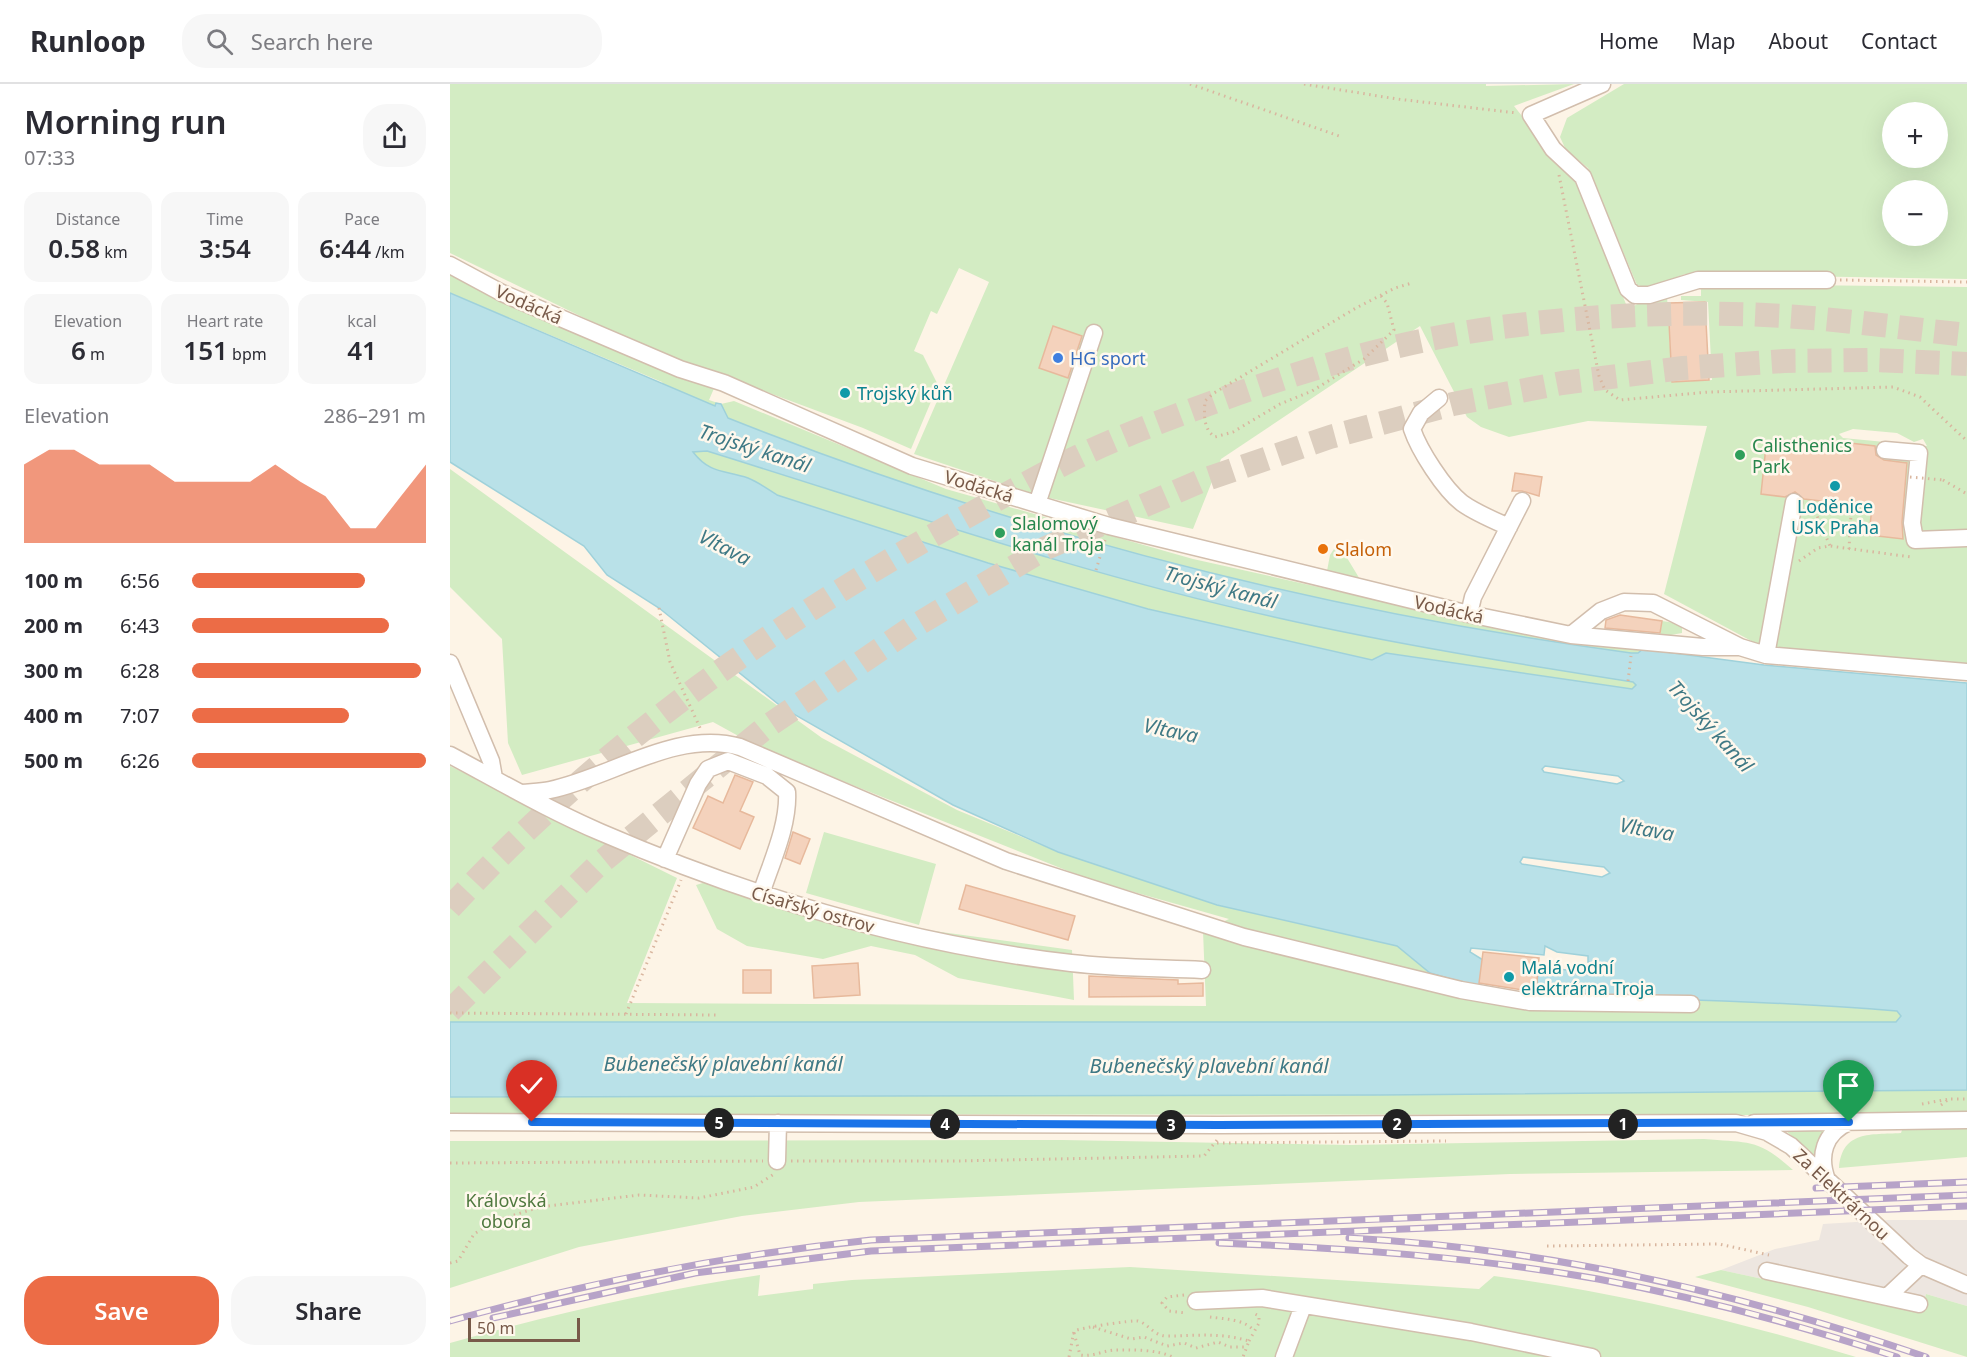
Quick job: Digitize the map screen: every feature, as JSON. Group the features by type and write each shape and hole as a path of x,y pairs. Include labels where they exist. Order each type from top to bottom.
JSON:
{"street":[{"path":"1602,84 1531,115 1553,149 1583,177 1628,289 1635,295 1649,295 1698,280 1827,280"},
{"name":"Vodácká","path":"450,265 501,293 680,369 735,387 912,466 1109,526 1469,614 1571,635 1703,647 1740,647"},
{"path":"1037,504 1094,333"},
{"path":"1439,398 1421,413 1412,429 1419,450 1460,502 1487,518 1509,527"},
{"path":"1885,450 1919,453 1912,523 1915,540 1967,538"},
{"path":"1469,614 1473,597 1522,501"},
{"path":"1766,654 1794,505"},
{"name":"Vodácká","path":"1571,635 1601,611 1624,602 1653,603 1740,647 1766,654 1967,672"},
{"path":"450,663 491,761 494,778"},
{"path":"522,793 550,790 668,750 721,741 741,747 1006,861 1244,937 1461,990 1530,1002 1691,1004"},
{"name":"Císařský ostrov","path":"450,755 597,831 761,894 934,941 1072,963 1202,970"},
{"path":"665,859 698,784 708,769 728,761 767,776 787,792 788,803 781,832 761,894"},
{"path":"1736,1123 1967,1120"},
{"name":"Za Elektrárnou","path":"450,1122 1218,1125 1736,1123 1767,1132 1780,1139 1921,1265 1967,1285"},
{"path":"1827,1180 1823,1162 1824,1146 1832,1132 1849,1122"},
{"path":"777,1161 778,1123"},
{"path":"1770,1263 1919,1304"},
{"path":"1887,1297 1921,1265"},
{"path":"1196,1300 1262,1298 1471,1332 1593,1357"},
{"path":"1284,1357 1304,1306"}],"path":[{"path":"1190,84 1342,137"},
{"path":"1304,84 1406,100 1531,115"},
{"path":"1553,149 1599,376 1605,390 1620,400 1709,392 1893,387 1920,398 1967,441"},
{"path":"1827,280 1967,282"},
{"path":"1381,296 1387,303 1394,330 1383,344 1312,391 1280,404 1233,432 1215,437 1209,433 1204,412 1205,401 1209,397 1356,308 1381,296 1412,283"},
{"path":"1910,477 1943,480 1967,494"},
{"path":"1794,505 1815,511 1851,514 1849,550"},
{"path":"1815,511 1830,546"},
{"path":"1096,570 1104,544"},
{"path":"1780,578 1806,555 1830,546 1911,557"},
{"path":"658,608 670,662 706,742"},
{"path":"1628,681 1631,656"},
{"path":"626,1014 686,867"},
{"path":"450,1013 718,1015"},
{"path":"450,1163 956,1161 1204,1156 1217,1143 1218,1125"},
{"path":"1217,1143 1450,1141"},
{"path":"450,1263 458,1261 474,1234 495,1221 540,1207 639,1195 699,1198 754,1187 773,1176 777,1161"},
{"path":"1547,1246 1719,1244 1770,1263"},
{"path":"1069,1357 1074,1331 1081,1327 1138,1321 1155,1334 1164,1336 1229,1335 1249,1341 1243,1357"},
{"path":"1091,1326 1131,1339 1144,1337 1167,1346 1184,1344 1197,1348 1218,1342 1230,1347 1247,1347"},
{"path":"1074,1331 1080,1355 1089,1356 1112,1350 1156,1352 1172,1357"}],"shaded area":[{"path":"1889,1220 1967,1220 1967,1306 1926,1294 1921,1313 1721,1270 1775,1249 1819,1240 1823,1224"}],"green space":[{"path":"450,84 1486,84 1486,86 1574,84 1514,106 1578,186 1628,309 1649,298 1667,296 1672,382 1712,380 1708,302 1681,300 1681,296 1701,296 1701,284 1967,287 1967,668 1778,650 1757,644 1664,594 1707,426 1588,421 1509,437 1481,427 1467,417 1420,326 1221,459 1193,529 1040,496 914,454 989,282 959,268 937,314 931,311 914,351 923,355 938,385 911,449 863,428 638,344 450,253","holes":["1853,429 1897,433 1914,442 1923,439 1927,446 1843,438 1839,434"]},
{"path":"1624,84 1967,84 1967,279 1685,274 1648,288 1637,285 1588,168 1566,150 1560,137 1567,118"},
{"name":"Slalomový kanál Troja","path":"450,265 715,386 709,400 721,404 734,401 946,489 1193,559 1552,639 1643,649 1636,685 1632,689 1386,653 1372,660 1148,609 988,563 777,495 748,478 726,474 703,465 693,452 662,382 450,293"},
{"path":"450,469 822,738 957,810 1058,852 1217,905 1397,946 1430,973 1452,981 1535,997 1715,998 1897,1011 1901,1016 1897,1022 450,1022 450,766 677,878 627,1003 1206,1006 1203,931 1229,919 1088,879 762,749 713,722 522,775 508,743 502,639 450,587"},
{"path":"1338,543 1361,581 1327,571 1330,555"},
{"path":"1662,621 1682,624 1682,633 1660,637"},
{"path":"824,832 936,864 919,925 806,893"},
{"path":"730,875 897,926 1072,950 1074,1000 958,978 915,955 871,946 823,959 747,946 717,929 696,885"},
{"path":"1967,1090 1967,1157 1839,1168 1841,1156 1852,1141 1869,1135 1901,1133 1907,1115 450,1114 450,1097 1380,1095"},
{"path":"1825,1129 1814,1155 1785,1130"},
{"name":"Královská obora","path":"1704,1139 1742,1142 1761,1147 1793,1170 1510,1174 859,1202 742,1216 579,1247 450,1288 450,1141 1062,1140 1350,1145"},
{"path":"1130,1267 1479,1289 1494,1276 1586,1290 1676,1309 1767,1331 1856,1357 450,1357 450,1343 488,1332 643,1296 760,1275 758,1296 813,1289 813,1284 852,1280"},
{"path":"1721,1270 1921,1313 1926,1294 1967,1306 1967,1357 1808,1307 1695,1277"}],"water":[{"path":"450,293 715,406 716,403 721,404 728,418 837,459 1060,532 1172,563 1286,591 1516,636 1631,653 1638,653 1643,649 1764,665 1967,683 1967,1090 1380,1095 450,1097 450,1022 1896,1022 1901,1016 1897,1011 1761,1002 1535,997 1539,966 1587,973 1595,972 1599,964 1588,962 1588,956 1557,952 1545,946 1544,955 1471,948 1470,952 1483,960 1479,987 1430,973 1397,946 1217,905 1058,852 953,805 783,708 659,608 607,575 584,546 450,462","holes":["707,451 989,540 1202,600 1363,636 1633,682 1636,685 1632,689 1386,653 1372,660 1148,609 988,563 777,495 748,478 712,468 693,452","1545,766 1618,776 1624,781 1617,784 1544,772 1542,769","1523,857 1604,867 1610,873 1602,877 1520,862"]}],"building":[{"path":"1705,302 1709,380 1672,382 1668,303"},
{"path":"1053,326 1082,336 1068,378 1039,368"},
{"name":"Loděnice USK Praha","path":"1850,443 1875,446 1876,455 1884,460 1907,463 1902,522 1903,539 1869,535 1872,507 1804,499 1795,492 1785,497 1761,494 1766,446 1849,454"},
{"path":"1515,473 1542,477 1539,496 1522,491 1512,491"},
{"path":"1620,615 1662,621 1660,633 1605,628 1606,620"},
{"path":"735,775 753,782 740,811 754,817 740,849 693,828 708,796 723,803"},
{"path":"793,832 810,839 800,864 785,858"},
{"path":"966,885 1075,916 1068,940 959,909"},
{"name":"Malá vodní elektrárna Troja","path":"1483,952 1539,958 1536,992 1479,983"},
{"path":"858,963 860,995 814,998 812,966"},
{"path":"743,970 771,970 771,993 743,993"},
{"path":"1089,976 1178,980 1178,984 1203,983 1203,996 1089,997"}],"tunnel":[{"path":"450,908 558,801 616,751 738,658 867,574 932,536 1073,459 1176,416 1272,382 1373,352 1475,331 1546,322 1654,314 1762,315 1967,335"},
{"path":"450,1011 599,864 765,728 913,627 1046,548 1201,481 1330,437 1453,404 1562,383 1683,368 1784,361 1871,360 1967,364"}],"railway":[{"path":"1816,1188 1967,1182"},
{"path":"450,1321 606,1282 711,1262 871,1240 1967,1195"},
{"path":"493,1318 695,1273 871,1251 1967,1206"},
{"path":"1349,1238 1423,1243 1496,1252 1642,1277 1785,1313 1926,1357"},
{"path":"1219,1243 1457,1259 1551,1271 1674,1295 1749,1313 1897,1357"}],"place":[{"name":"HG sport","path":"1058,358"},
{"name":"Trojský kůň","path":"845,393"},
{"name":"Calisthenics Park","path":"1740,455"},
{"name":"Loděnice USK Praha","path":"1835,486"},
{"name":"Slalomový kanál Troja","path":"1000,533"},
{"name":"Slalom","path":"1323,549"},
{"name":"Malá vodní elektrárna Troja","path":"1509,977"}],"route":[{"path":"532,1122 1218,1125 1849,1122"}],"water label":[{"name":"Trojský kanál","path":"755,448"},
{"name":"Vltava","path":"725,547"},
{"name":"Trojský kanál","path":"1221,587"},
{"name":"Trojský kanál","path":"1711,726"},
{"name":"Vltava","path":"1171,730"},
{"name":"Vltava","path":"1647,829"},
{"name":"Bubenečský plavební kanál","path":"723,1063"},
{"name":"Bubenečský plavební kanál","path":"1209,1065"}]}
